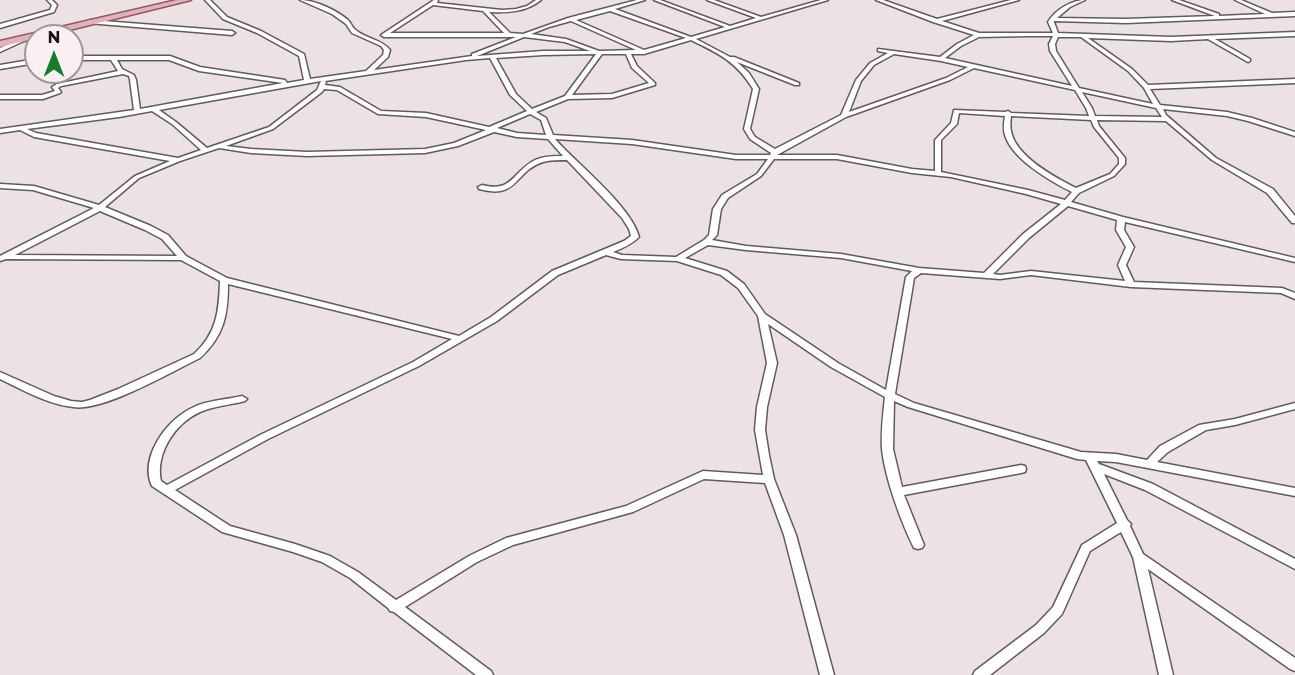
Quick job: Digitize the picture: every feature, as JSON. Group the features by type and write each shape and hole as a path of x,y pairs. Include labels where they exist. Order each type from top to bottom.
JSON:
{"main road":[{"path":"82,24 187,0"},
{"path":"0,44 24,38"}],"street":[{"path":"0,26 52,11 55,5 49,0"},
{"path":"207,0 225,18 259,32 302,55 307,81"},
{"path":"302,0 334,13 348,23 354,32 371,39 387,50 386,56 367,73"},
{"path":"371,39 384,35 435,2 484,10 513,11 539,0"},
{"path":"608,0 622,5"},
{"path":"466,58 522,35 570,19 643,0"},
{"path":"656,0 731,28"},
{"path":"709,0 762,19"},
{"path":"1,258 100,208 129,182 178,160 271,128 322,83 367,73 466,58 644,52 826,0"},
{"path":"878,0 978,35 1208,37 1295,34"},
{"path":"889,4 906,0"},
{"path":"935,21 1017,0"},
{"path":"1052,19 1068,6 1083,0"},
{"path":"1173,0 1222,17"},
{"path":"1237,0 1271,15"},
{"path":"610,9 797,84"},
{"path":"484,10 508,34"},
{"path":"1052,19 1126,21 1295,14"},
{"path":"570,19 644,52"},
{"path":"986,276 1026,236 1068,202 1076,191 1112,175 1122,164 1122,158 1105,138 1053,51 1052,44 1056,35 1052,19"},
{"path":"90,22 232,33"},
{"path":"384,35 522,35 558,38 585,45 600,53"},
{"path":"941,59 966,40 978,35"},
{"path":"1082,36 1130,70 1146,87 1167,119 1214,159 1276,196 1295,221"},
{"path":"1208,37 1248,60"},
{"path":"0,50 24,40"},
{"path":"880,50 941,59 1159,107 1227,114 1295,134"},
{"path":"844,116 858,81 872,64 893,52"},
{"path":"567,97 600,53"},
{"path":"218,146 251,151 307,154 425,151 456,145 567,97 612,96 653,84 634,67 628,53"},
{"path":"167,490 264,437 416,364 494,319 555,273 631,241 635,237 634,228 598,186 551,138 544,119 531,112 513,95 507,80 492,56"},
{"path":"727,56 756,89 747,129 752,138 773,154"},
{"path":"84,58 170,58 198,69 290,84"},
{"path":"113,58 123,72 130,75 133,80 137,112"},
{"path":"0,67 24,63"},
{"path":"678,259 707,242 713,235 717,209 725,197 759,175 773,154 844,116 948,79 973,66"},
{"path":"0,98 49,96 58,92 55,87 59,85 123,72"},
{"path":"0,131 137,112 307,81 338,88 380,113 426,115 517,135 632,141 735,157 773,154 837,157 992,183 1068,202 1121,219 1295,260"},
{"path":"1146,87 1295,81"},
{"path":"154,109 205,150"},
{"path":"938,174 938,140 954,124 954,111 1065,118 1167,119"},
{"path":"1008,113 1009,139 1017,150 1059,183 1076,191"},
{"path":"20,128 28,134 178,160"},
{"path":"482,187 494,192 502,190 537,162 570,158"},
{"path":"0,186 25,186 100,208 165,237 183,258 224,279 460,339"},
{"path":"1121,219 1121,233 1130,247 1122,266 1131,284"},
{"path":"707,242 754,249 842,256 919,270 1004,277 1031,273 1131,284 1278,290 1295,296"},
{"path":"606,252 621,257 678,259 724,273 741,286 762,316 772,354 772,363 762,407 760,430 770,479 790,535 826,675"},
{"path":"1,258 183,258"},
{"path":"918,545 899,492 890,460 887,436 890,397 910,277 919,270"},
{"path":"0,375 53,399 76,404 91,403 107,397 197,356 207,348 219,328 224,312 224,279"},
{"path":"762,316 832,364 890,397 1093,462 1149,487 1295,564"},
{"path":"242,399 195,411 171,432 160,451 153,475 156,483 226,529 326,559 354,575 486,675"},
{"path":"1149,464 1164,449 1203,427 1235,422 1295,406"},
{"path":"1093,462 1116,458 1295,492"},
{"path":"1093,462 1139,557 1166,675"},
{"path":"899,492 1021,469"},
{"path":"394,607 491,549 510,541 629,509 694,478 713,474 770,479"},
{"path":"980,675 1040,629 1058,610 1086,548 1125,524"},
{"path":"1139,557 1295,665"}]}
